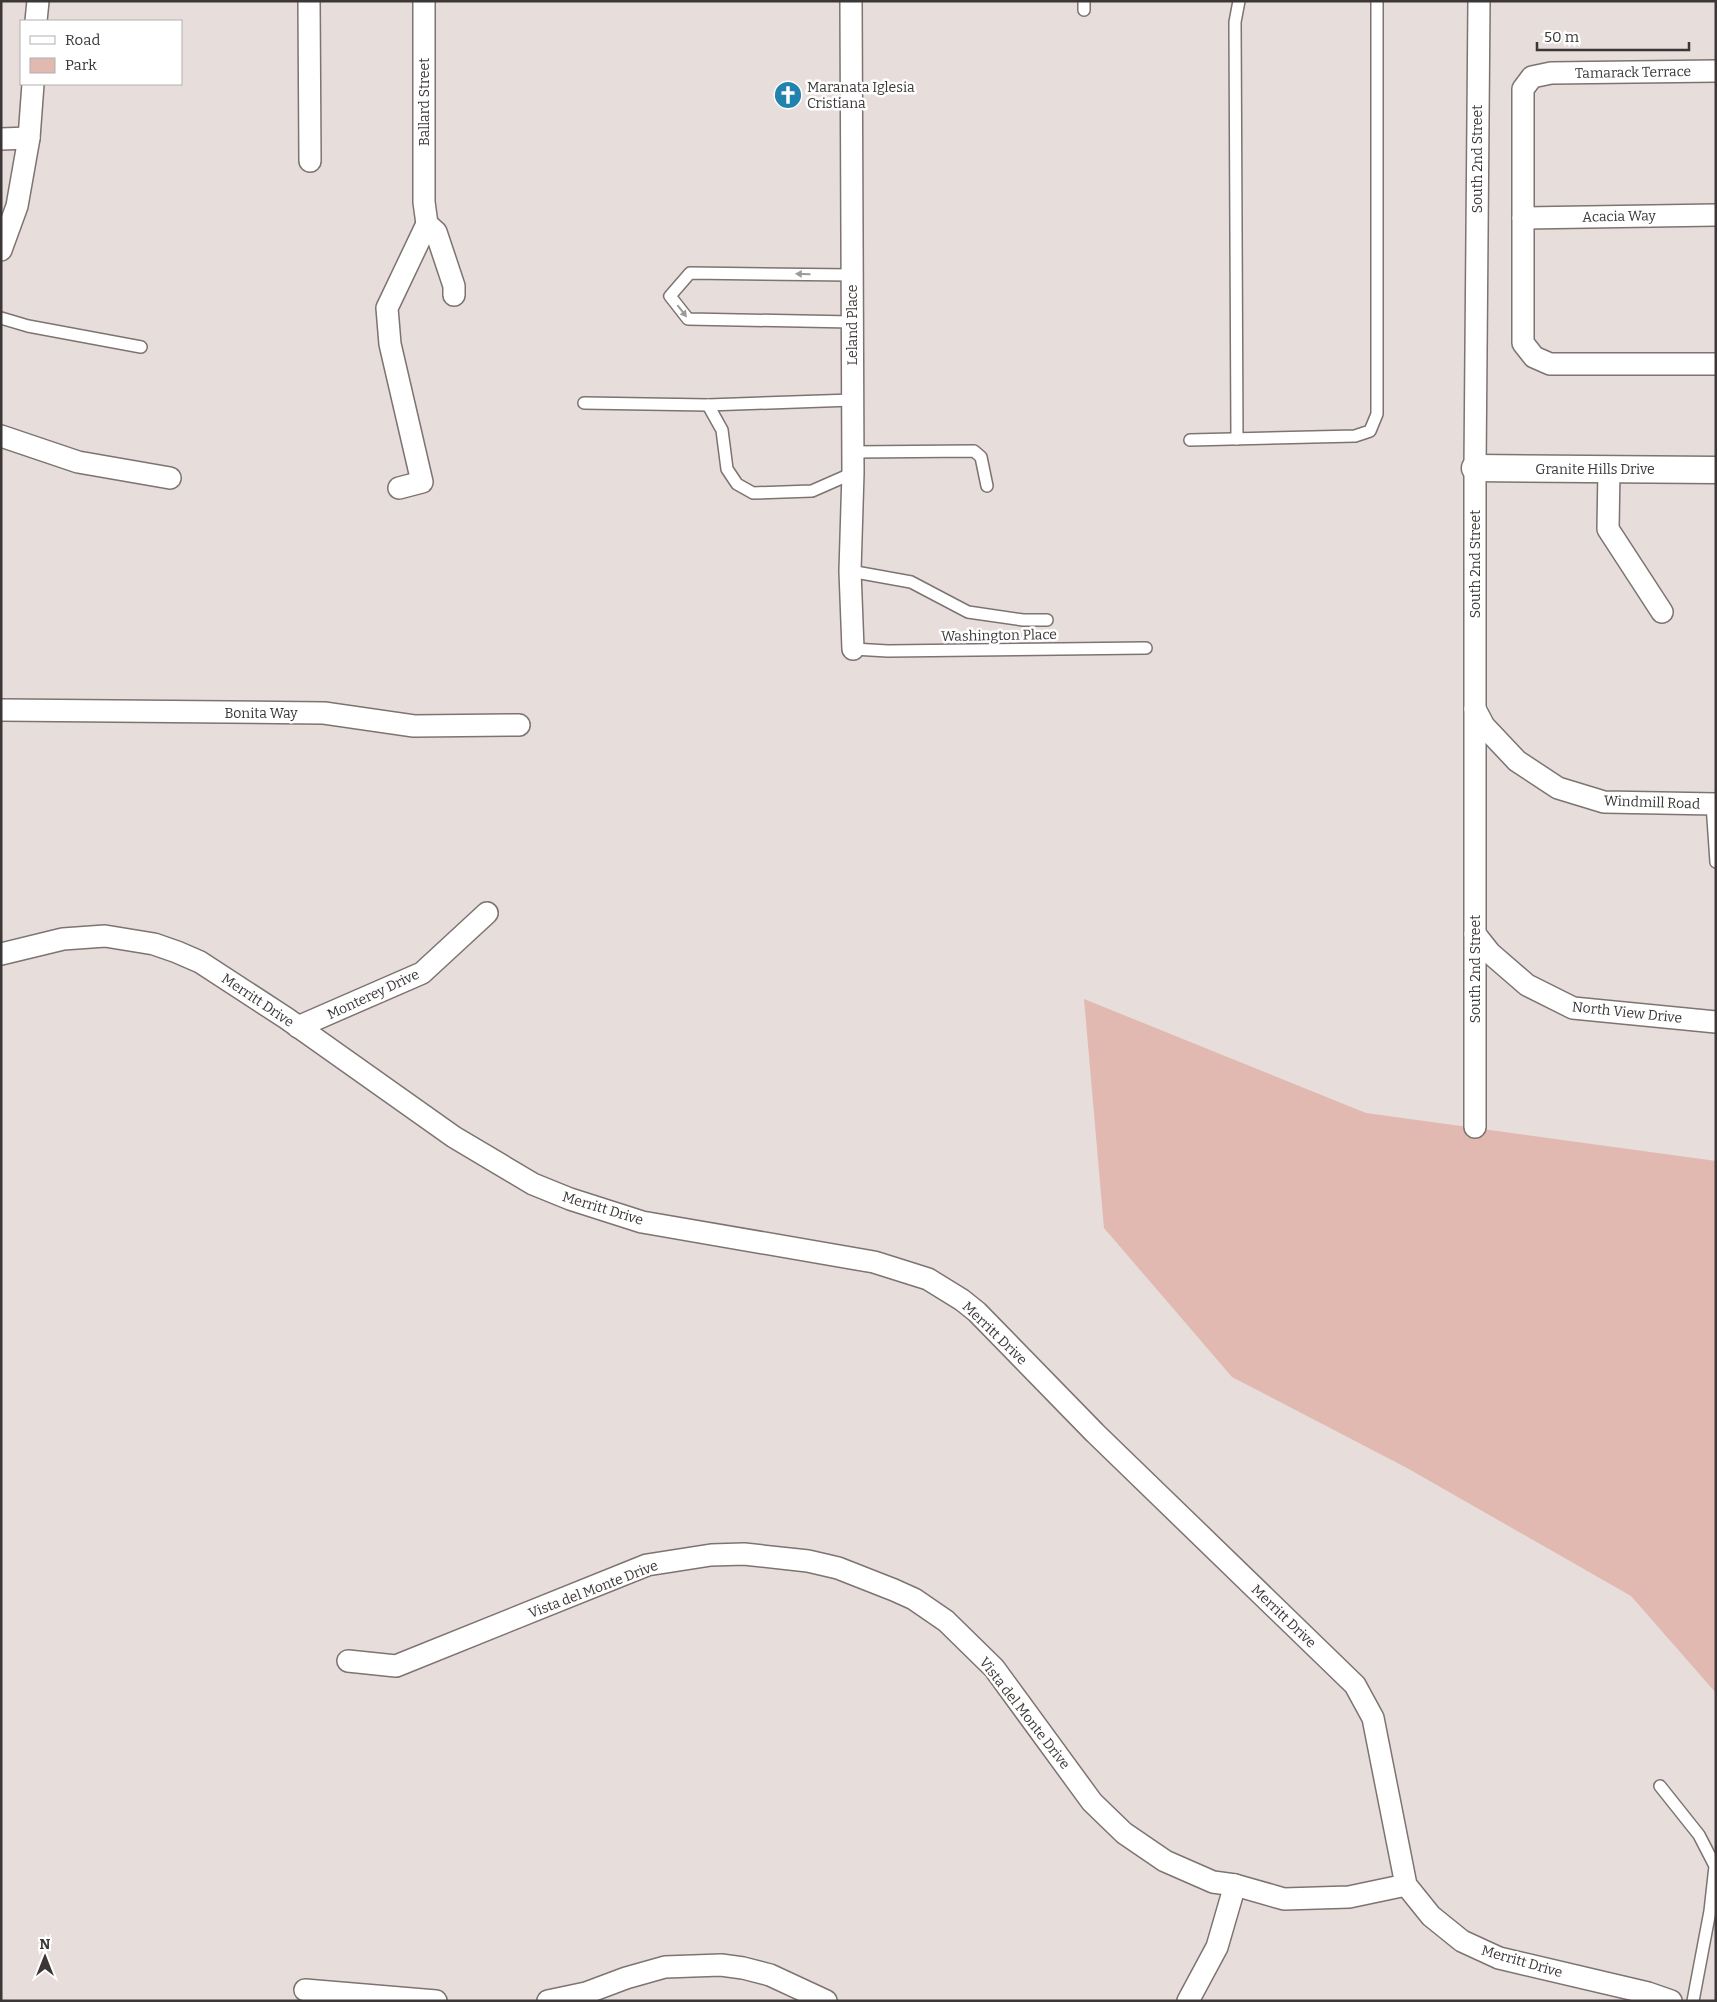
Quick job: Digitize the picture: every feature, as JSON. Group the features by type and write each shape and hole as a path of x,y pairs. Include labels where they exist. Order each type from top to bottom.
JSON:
{"street":[{"path":"36,20 38,1"},
{"path":"310,1 310,161"},
{"name":"Ballard Street","path":"424,1 424,202 427,224"},
{"name":"Leland Place","path":"851,1 853,474 850,571 852,649"},
{"name":"South 2nd Street","path":"1475,1127 1474,708 1479,1"},
{"name":"Tamarack Terrace","path":"1523,218 1523,89 1532,76 1550,73 1716,71"},
{"path":"1,250 17,206 29,138 32,85"},
{"path":"1,139 29,138"},
{"name":"Acacia Way","path":"1523,218 1716,215"},
{"path":"1523,218 1523,343 1534,357 1550,364 1716,364"},
{"path":"399,488 422,482 390,344 387,308 427,224 436,232 454,286 454,295"},
{"path":"1,436 78,462 170,478"},
{"name":"Granite Hills Drive","path":"1475,468 1716,470"},
{"path":"1609,470 1608,529 1662,612"},
{"name":"Windmill Road","path":"1474,708 1484,726 1516,761 1558,788 1604,802 1714,804"},
{"name":"Bonita Way","path":"1,710 324,713 414,726 519,725"},
{"name":"Monterey Drive","path":"298,1027 422,973 487,913"},
{"name":"North View Drive","path":"1475,934 1490,953 1527,985 1573,1008 1716,1022"},
{"name":"Merritt Drive","path":"1,954 43,943 84,937 129,939 154,944 200,962 298,1027 454,1137 533,1184 570,1199 642,1222 893,1266 928,1280 962,1300 977,1312 1102,1440 1355,1685 1374,1718 1406,1885 1430,1916 1445,1930 1480,1951 1499,1958 1648,1993 1671,2001"},
{"name":"Vista del Monte Drive","path":"348,1661 396,1666 648,1566 679,1559 744,1554 776,1556 838,1568 914,1599 946,1621 994,1668 1092,1802 1124,1833 1142,1847 1188,1872 1213,1882 1235,1885 1284,1898 1349,1897 1406,1885"},
{"path":"1188,2001 1217,1947 1235,1885"},
{"path":"548,2001 586,1993 626,1978 665,1967 721,1966 743,1968 770,1975 826,2001"},
{"path":"305,1990 436,2001"}],"lane":[{"path":"1238,1 1235,22 1238,439"},
{"path":"1190,440 1355,436 1370,431 1377,414 1377,1"},
{"path":"851,275 690,273 670,296 688,319 852,322"},
{"path":"1,318 28,326 141,347"},
{"path":"584,403 708,405 852,400"},
{"path":"708,405 722,430 727,469 737,484 753,493 812,491 853,474"},
{"path":"852,452 974,451 981,456 987,486"},
{"path":"850,571 911,582 968,612 1023,620 1047,620"},
{"name":"Washington Place","path":"852,649 888,651 1146,648"},
{"path":"1714,804 1716,862"},
{"path":"1660,1786 1699,1835 1715,1866 1710,1911 1693,2001"}],"green space":[{"path":"1084,999 1366,1113 1716,1161 1716,1693 1631,1596 1407,1468 1232,1377 1104,1228"}],"place":[{"name":"Maranata Iglesia Cristiana","path":"788,95"}]}
